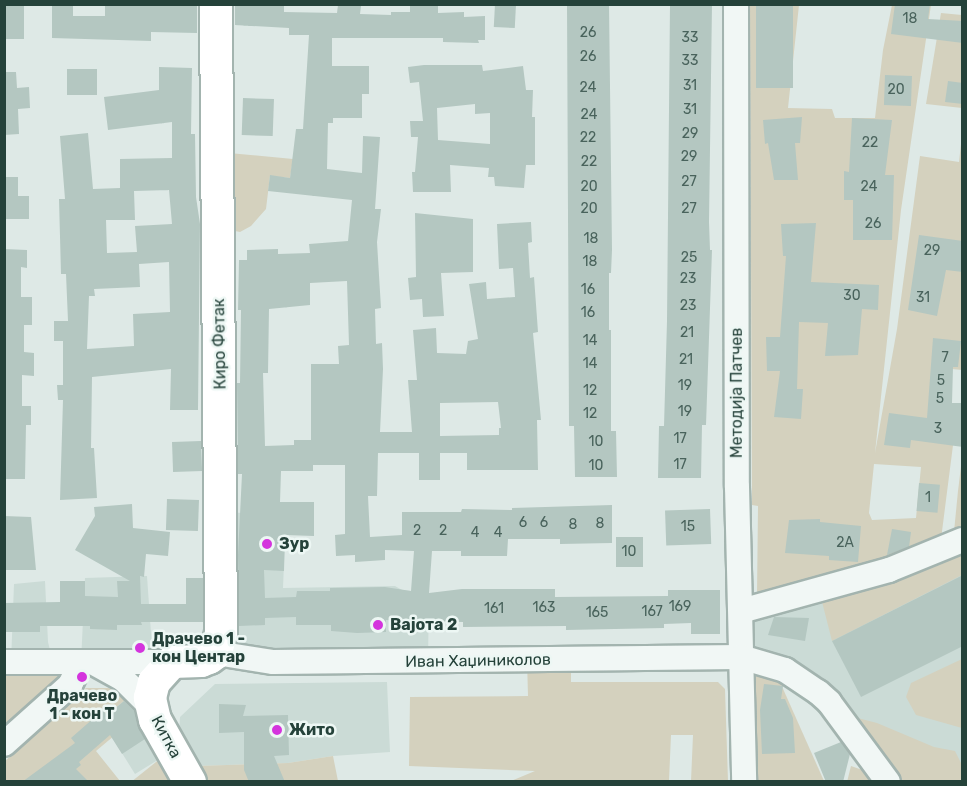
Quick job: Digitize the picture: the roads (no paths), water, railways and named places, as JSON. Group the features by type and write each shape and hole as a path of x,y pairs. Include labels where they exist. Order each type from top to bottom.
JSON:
{"main road":[{"name":"Киро Фетак","path":"192,659 220,633 221,417 216,4"},
{"name":"Китка","path":"190,782 155,720 151,707 154,682 192,659"},
{"path":"165,735 171,689 192,659"}],"street":[{"name":"Методија Патчев","path":"736,4 737,486 744,782"},
{"path":"741,611 889,570 963,540"},
{"name":"Иван Хаџиниколов","path":"4,662 192,659 273,662 741,657 785,670 818,692 829,702 888,782"},
{"path":"4,744 70,685 87,662 123,679 151,707"}],"place":[{"name":"Зур","path":"267,544"},
{"name":"Вајота 2","path":"378,625"},
{"name":"Драчево 1 - кон Центар","path":"140,648"},
{"name":"Драчево 1 - кон T","path":"82,677"},
{"name":"Жито","path":"277,730"}]}
